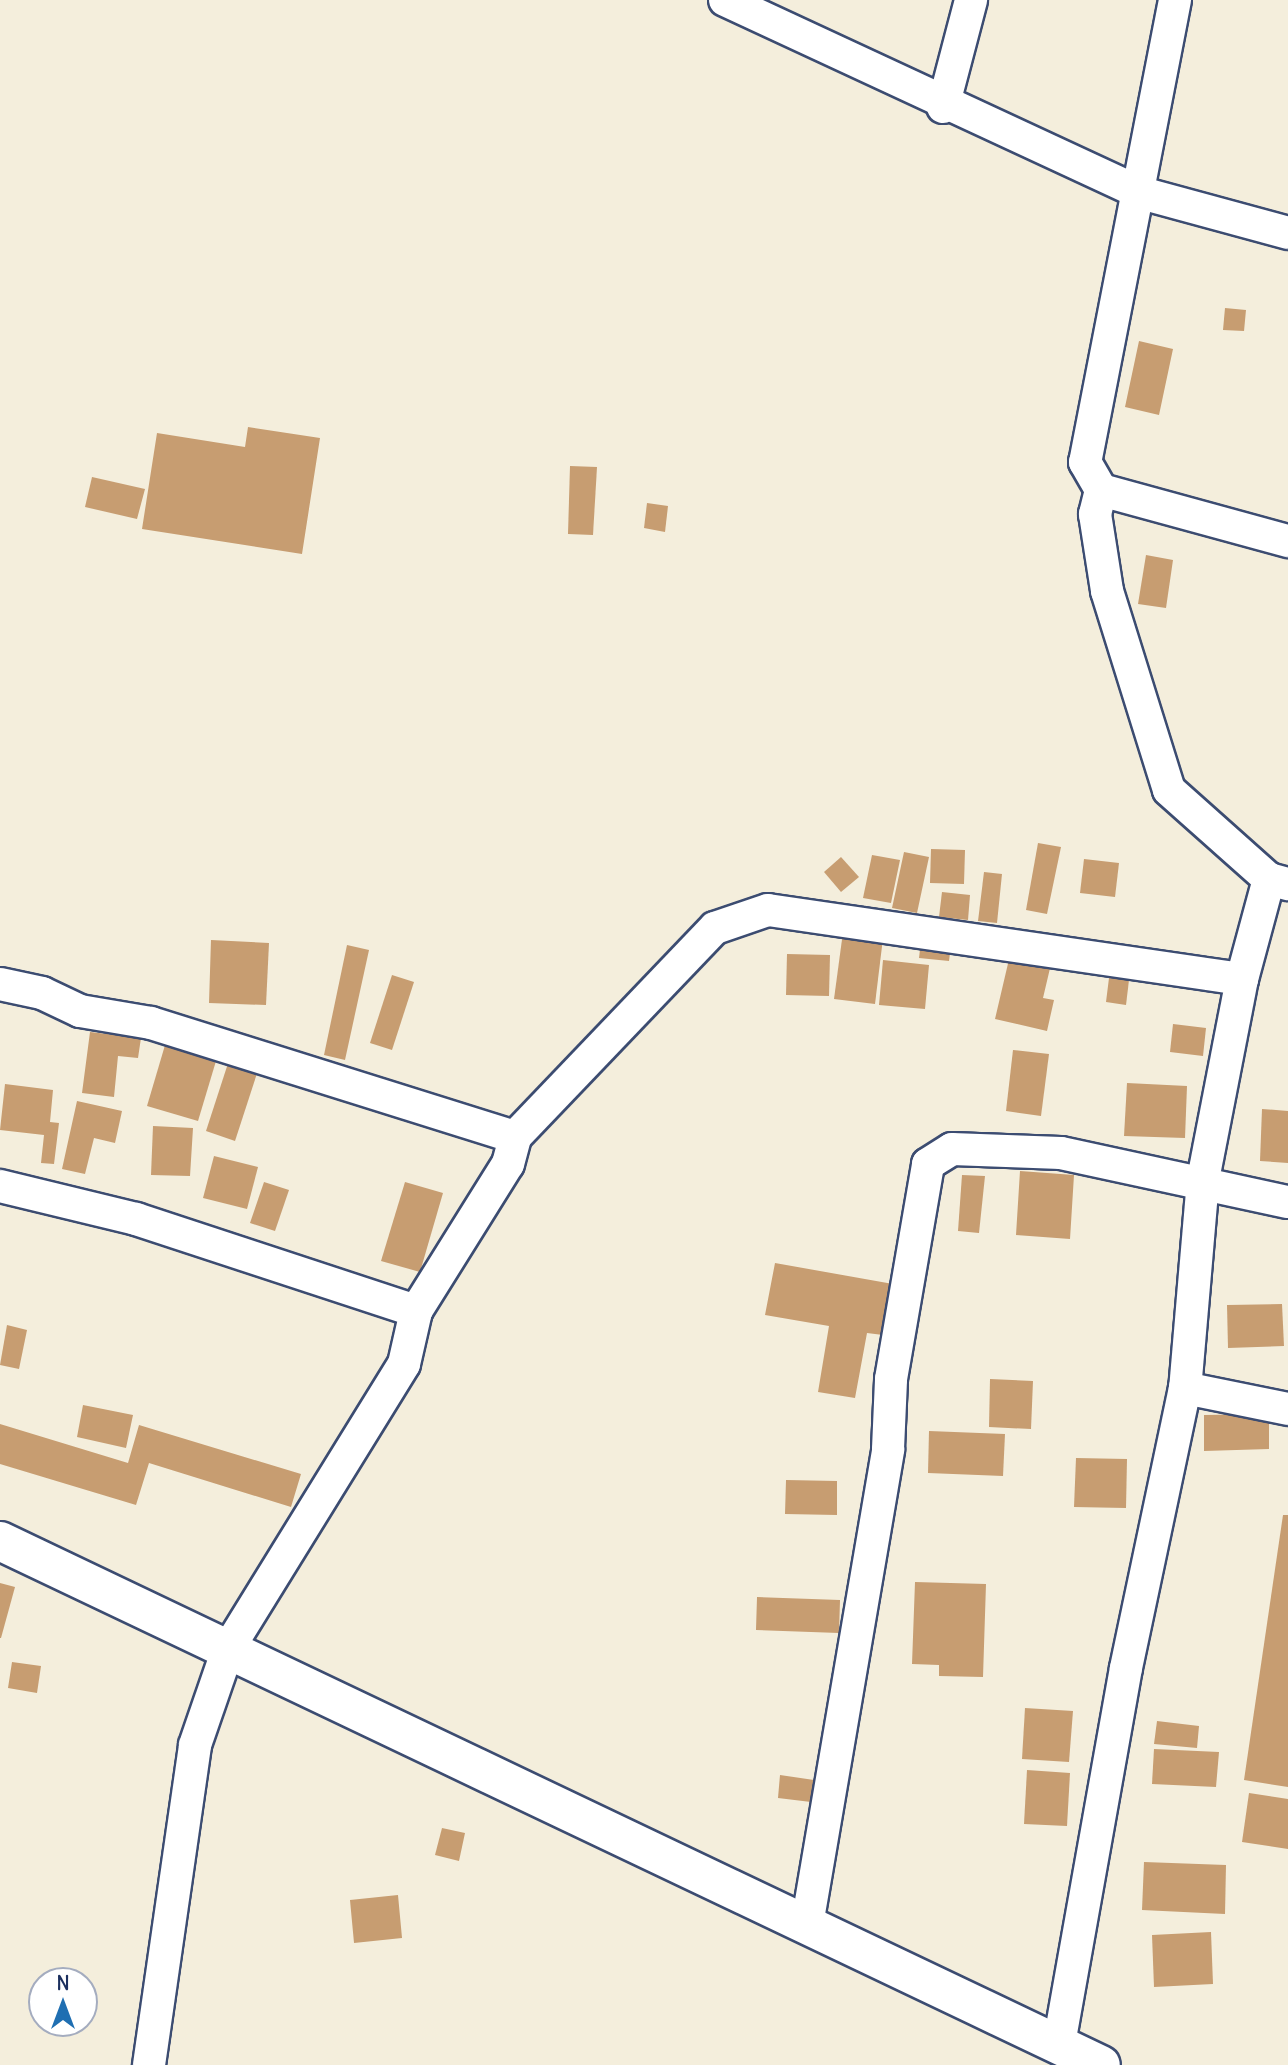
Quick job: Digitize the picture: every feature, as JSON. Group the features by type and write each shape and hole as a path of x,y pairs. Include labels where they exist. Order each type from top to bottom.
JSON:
{"street":[{"path":"725,0 776,10 943,107 1140,193 1288,233"},
{"path":"943,107 971,0"},
{"path":"1059,2045 1126,1668 1185,1388 1203,1180 1242,979 1279,881 1169,790 1107,591 1095,514 1101,490 1085,462 1140,193 1175,0"},
{"path":"1101,490 1288,541"},
{"path":"149,2065 195,1745 228,1649 404,1364 416,1311 508,1164 515,1136 715,928 768,910 1242,979"},
{"path":"0,984 42,992 80,1011 150,1023 515,1136"},
{"path":"807,1925 888,1449 891,1379 928,1164 953,1149 1061,1153 1203,1180 1288,1202"},
{"path":"0,1186 136,1219 416,1311"},
{"path":"1185,1388 1288,1409"},
{"path":"0,1541 1101,2065"}],"building":[{"path":"1225,308 1246,310 1244,331 1223,330"},
{"path":"1139,341 1173,349 1159,415 1125,407"},
{"path":"248,427 320,438 302,554 142,529 157,433 245,447"},
{"path":"570,466 597,467 593,535 568,534"},
{"path":"92,477 145,489 137,519 85,507"},
{"path":"647,503 668,506 665,532 644,528"},
{"path":"1146,555 1173,560 1166,608 1138,604"},
{"path":"1038,843 1061,847 1047,914 1026,910"},
{"path":"931,849 965,850 964,884 930,883"},
{"path":"904,852 929,857 917,913 892,908"},
{"path":"872,855 900,860 891,903 863,898"},
{"path":"841,857 859,877 841,892 824,872"},
{"path":"1084,859 1119,863 1115,897 1080,893"},
{"path":"984,872 1002,874 997,923 978,921"},
{"path":"942,892 970,895 968,920 939,917"},
{"path":"843,932 883,938 875,1004 834,999"},
{"path":"211,940 269,943 266,1005 209,1003"},
{"path":"921,941 951,945 949,961 919,958"},
{"path":"347,945 369,950 345,1060 324,1055"},
{"path":"787,954 830,955 829,996 786,995"},
{"path":"1010,955 1051,964 1043,998 1054,1000 1047,1031 995,1019"},
{"path":"883,960 929,965 925,1009 879,1005"},
{"path":"392,975 414,982 392,1050 370,1043"},
{"path":"1109,978 1129,980 1126,1005 1106,1002"},
{"path":"1173,1024 1206,1028 1203,1056 1170,1052"},
{"path":"90,1032 141,1038 138,1058 118,1056 114,1097 82,1093"},
{"path":"168,1035 219,1051 198,1121 147,1106"},
{"path":"1013,1050 1049,1054 1041,1116 1006,1111"},
{"path":"232,1051 261,1061 235,1141 206,1131"},
{"path":"1127,1083 1187,1086 1185,1138 1124,1136"},
{"path":"5,1084 53,1090 50,1122 59,1123 54,1164 41,1163 44,1135 0,1130"},
{"path":"77,1101 122,1111 115,1143 94,1138 85,1174 62,1169"},
{"path":"1262,1109 1288,1111 1288,1163 1260,1161"},
{"path":"153,1126 193,1128 190,1176 151,1175"},
{"path":"214,1156 258,1167 247,1209 203,1198"},
{"path":"1020,1171 1074,1175 1070,1239 1016,1235"},
{"path":"962,1175 985,1176 979,1233 958,1231"},
{"path":"264,1182 289,1190 275,1231 250,1223"},
{"path":"405,1182 443,1193 420,1272 381,1261"},
{"path":"775,1263 893,1284 883,1335 867,1333 855,1398 818,1392 829,1326 765,1315"},
{"path":"1282,1304 1284,1346 1228,1348 1227,1305"},
{"path":"7,1325 27,1330 19,1369 0,1365"},
{"path":"990,1379 1033,1381 1031,1429 989,1427"},
{"path":"83,1405 133,1415 126,1448 77,1437"},
{"path":"1269,1414 1269,1449 1204,1451 1204,1415"},
{"path":"0,1424 128,1463 139,1425 301,1474 291,1507 149,1463 136,1505 0,1464"},
{"path":"929,1431 1005,1434 1003,1476 928,1473"},
{"path":"1076,1458 1127,1459 1126,1508 1074,1507"},
{"path":"786,1480 837,1481 837,1515 785,1514"},
{"path":"1283,1515 1288,1515 1288,1787 1244,1780"},
{"path":"915,1582 986,1584 983,1677 939,1676 939,1665 912,1664"},
{"path":"0,1583 15,1587 1,1638 0,1638"},
{"path":"757,1597 840,1600 839,1633 756,1630"},
{"path":"12,1662 41,1666 37,1693 8,1688"},
{"path":"1025,1708 1073,1711 1069,1762 1022,1759"},
{"path":"1157,1721 1199,1726 1197,1748 1154,1744"},
{"path":"1154,1749 1219,1752 1216,1787 1152,1784"},
{"path":"1027,1770 1070,1773 1067,1826 1024,1824"},
{"path":"780,1775 814,1780 811,1802 778,1798"},
{"path":"1249,1793 1288,1799 1288,1849 1242,1842"},
{"path":"442,1828 465,1833 459,1861 435,1855"},
{"path":"1144,1862 1226,1865 1225,1914 1142,1910"},
{"path":"398,1895 402,1938 354,1943 350,1900"},
{"path":"1211,1932 1213,1984 1154,1987 1152,1935"}]}
